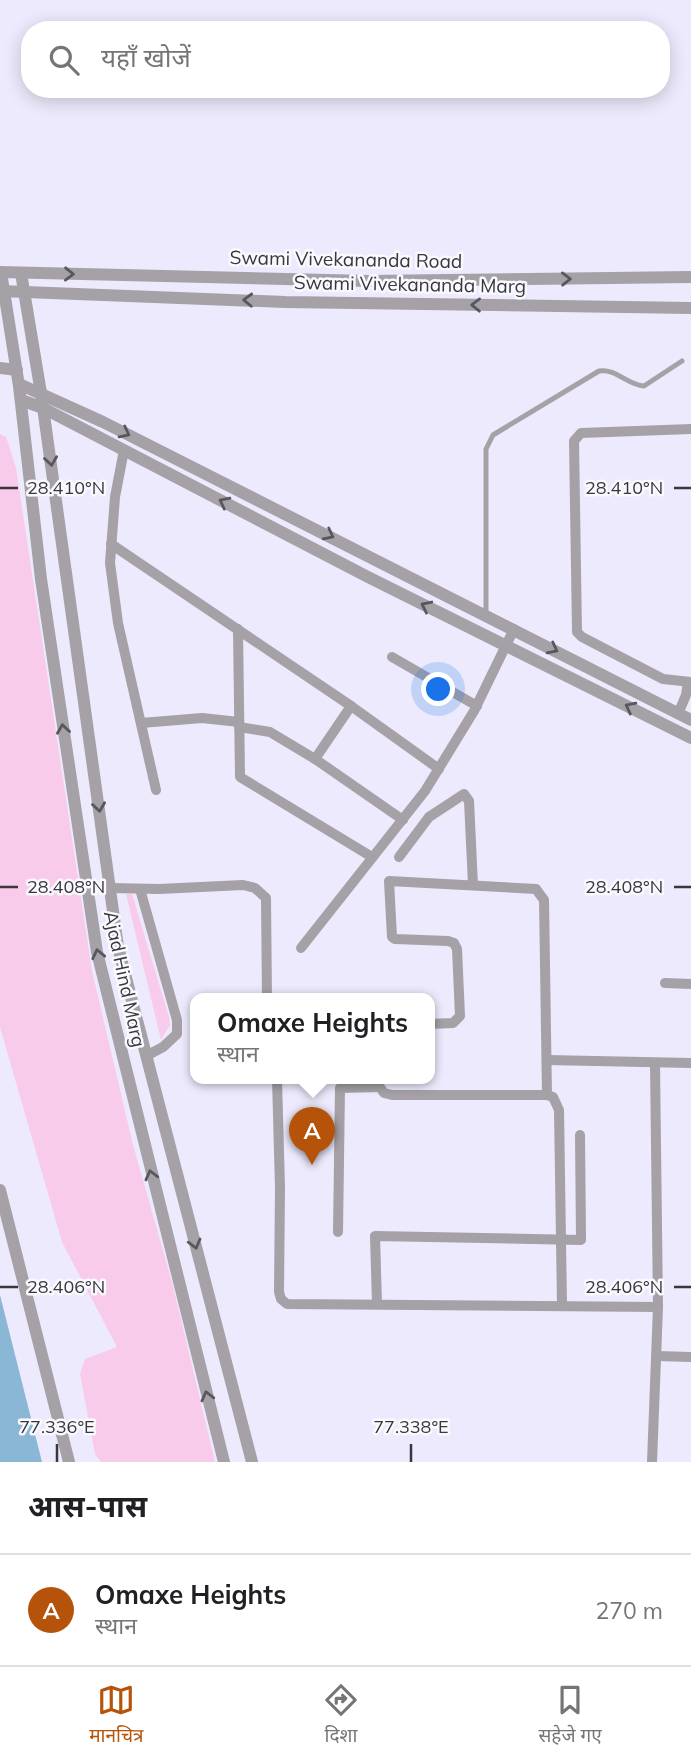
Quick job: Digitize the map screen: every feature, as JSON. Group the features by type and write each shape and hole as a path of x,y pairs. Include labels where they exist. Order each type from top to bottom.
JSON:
{"street":[{"name":"Swami Vivekananda Road","path":"0,272 369,281 691,277"},
{"name":"Ajad Hind Marg","path":"0,272 1,291 19,384 41,579 97,952 224,1462"},
{"path":"21,273 44,408 118,947 252,1462"},
{"name":"Swami Vivekananda Marg","path":"1,291 285,302 691,308"},
{"path":"0,368 17,370"},
{"path":"19,384 486,615 691,720"},
{"path":"21,400 44,408 368,577 691,738"},
{"path":"678,714 690,682 663,679 577,632 574,441 581,433 691,429"},
{"path":"124,450 115,497 110,563 118,623 156,790"},
{"path":"111,544 351,706 439,769"},
{"path":"238,629 240,777 372,857"},
{"path":"301,948 439,769 477,706 514,629"},
{"path":"392,657 477,706"},
{"path":"315,759 351,706"},
{"path":"141,723 202,718 270,732 315,759 402,820"},
{"path":"399,857 429,817 464,794 469,801 473,885"},
{"path":"435,1024 453,1023 460,1016 457,949 454,943 448,940 401,940 392,937 390,881 536,889 544,900 547,1095"},
{"path":"110,888 243,885 255,888 266,898 267,993"},
{"path":"140,889 177,1020 177,1034 163,1047 146,1056"},
{"path":"665,983 691,984"},
{"path":"547,1060 691,1063"},
{"path":"652,1462 658,1307 655,1063"},
{"path":"277,1084 279,1292 286,1304 658,1307"},
{"path":"338,1232 340,1088 378,1085 384,1093 393,1095 547,1095 557,1102 559,1110 562,1306"},
{"path":"133,1103 157,1097"},
{"path":"377,1304 375,1236 581,1240 580,1135"},
{"path":"0,1190 69,1462"},
{"path":"657,1356 691,1357"}],"lane":[{"path":"486,615 485,503 488,441 521,417 599,371 608,370 630,384 644,386 682,361"}],"shaded area":[{"path":"0,434 6,437 16,468 92,971 133,1145 172,1282 215,1462 101,1462 95,1454 80,1374 85,1359 117,1347 62,1242 0,1027"},
{"path":"126,894 132,894 169,1017 170,1025 161,1040"}],"water":[{"path":"0,1295 42,1462 0,1462"}],"place":[{"name":"Omaxe Heights","path":"312,1165"}]}
